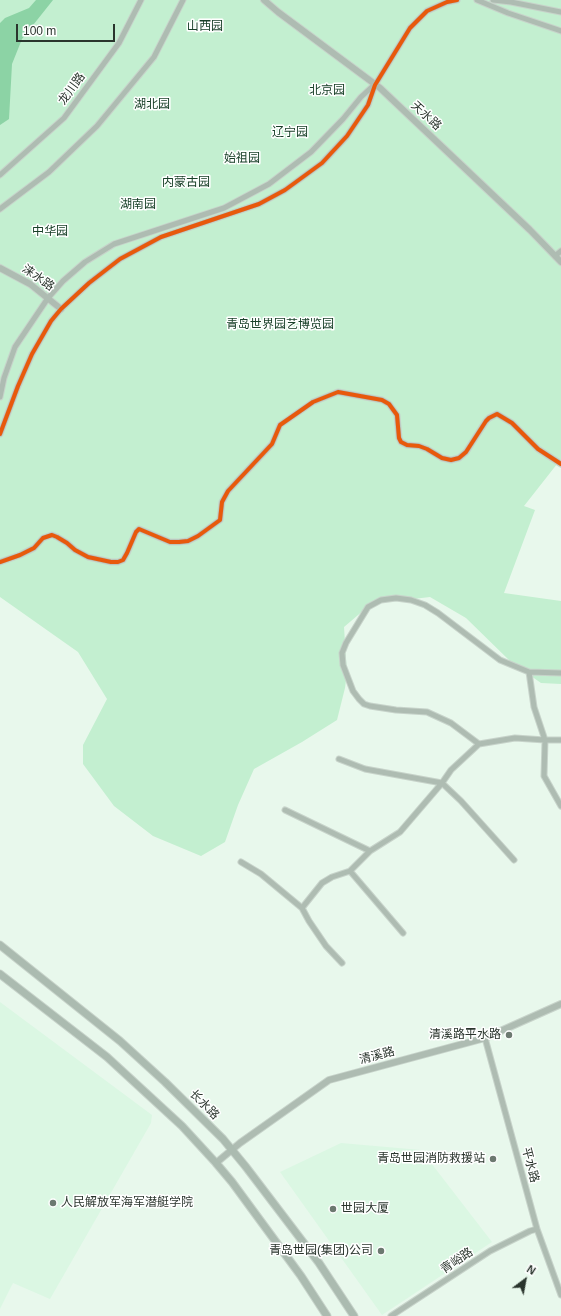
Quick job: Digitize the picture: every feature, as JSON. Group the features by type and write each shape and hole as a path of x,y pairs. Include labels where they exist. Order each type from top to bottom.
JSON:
{"main road":[{"name":"长水路","path":"0,945 120,1041 165,1082 232,1149 319,1262 354,1316"},
{"path":"0,974 107,1057 182,1126 216,1162 301,1276 327,1316"}],"street":[{"name":"龙川路","path":"0,175 64,118 119,43 141,0"},
{"path":"0,209 49,172 96,126 154,57 183,0"},
{"name":"天水路","path":"264,0 375,84 530,230 561,262"},
{"path":"0,434 32,354 51,321 61,309 89,283 120,259 160,237 259,204 285,190 322,163 347,136 368,105 375,84 410,28 427,11 447,2 457,0"},
{"path":"477,0 508,13 561,31"},
{"path":"493,0 512,1 561,12"},
{"path":"508,13 512,1"},
{"path":"0,397 4,378 15,347 48,298 63,281 85,262 114,244 224,208 269,184 311,152 343,119 361,97 375,84"},
{"path":"556,256 561,251"},
{"name":"涞水路","path":"0,268 30,284 61,309"},
{"path":"0,562 34,548 43,538 52,535 88,557 111,562 123,560 136,532 139,529 170,542 188,541 198,536 220,520 222,502 228,491 272,444 280,424 313,402 338,392 382,400 389,404 397,415 399,438 401,442 407,445 419,446 427,449 442,458 450,460 459,458 466,452 486,421 497,414 512,423 538,448 561,464"},
{"path":"480,744 451,723 427,712 396,710 370,706 364,704 359,699 353,690 343,665 342,653 346,643 368,606 382,600 396,598 411,600 425,605 438,613 500,660 529,672 561,673"},
{"path":"529,672 534,707 545,740 544,776 561,806"},
{"path":"302,908 322,883 332,877 350,871 370,851 400,832 442,783 451,770 480,744 515,738 561,740"},
{"path":"339,759 365,769 442,783 461,801 514,860"},
{"path":"285,810 370,851"},
{"path":"241,862 261,874 302,908 326,946 342,962"},
{"path":"350,871 403,934"},
{"name":"清溪路","path":"216,1162 329,1080 485,1038 561,1004"},
{"name":"平水路","path":"485,1038 537,1230 561,1295"},
{"name":"青峪路","path":"392,1316 490,1251 530,1231 537,1230"},
{"path":"400,1310 403,1316"}],"shaded area":[{"path":"36,0 53,0 22,39 12,64 9,119 0,125 0,23 5,18 29,8"},
{"name":"人民解放军海军潜艇学院","path":"0,1002 152,1115 151,1123 50,1299 13,1283 0,1309"},
{"path":"341,1143 421,1150 492,1242 382,1315 280,1172"}],"green space":[{"name":"青岛世界园艺博览园","path":"0,0 561,0 561,459 524,506 535,510 504,593 561,601 561,684 541,683 511,662 466,618 430,597 371,604 344,627 347,673 337,720 254,769 238,805 225,842 201,856 153,836 114,806 83,764 83,745 107,699 78,652 0,597"}],"cycle path":[{"path":"0,434 32,354 51,321 61,309 89,283 120,259 161,237 259,204 285,190 322,163 347,136 368,105 375,85 410,28 427,11 447,2 457,0"},
{"path":"0,562 34,548 43,538 52,535 88,557 111,562 123,560 136,532 139,529 170,542 188,541 198,536 220,520 222,502 228,491 272,444 280,425 313,402 338,392 382,400 389,404 397,415 399,438 401,442 407,445 419,446 427,449 442,458 451,460 459,458 466,452 486,421 497,414 512,423 538,449 561,464"}],"place":[{"name":"清溪路平水路","path":"509,1035"},
{"name":"青岛世园消防救援站","path":"493,1159"},
{"name":"人民解放军海军潜艇学院","path":"53,1203"},
{"name":"世园大厦","path":"333,1209"},
{"name":"青岛世园(集团)公司","path":"381,1251"}],"park label":[{"name":"山西园","path":"205,27"},
{"name":"北京园","path":"327,91"},
{"name":"湖北园","path":"152,105"},
{"name":"辽宁园","path":"290,133"},
{"name":"始祖园","path":"242,159"},
{"name":"内蒙古园","path":"186,183"},
{"name":"湖南园","path":"138,205"},
{"name":"中华园","path":"50,232"}]}
